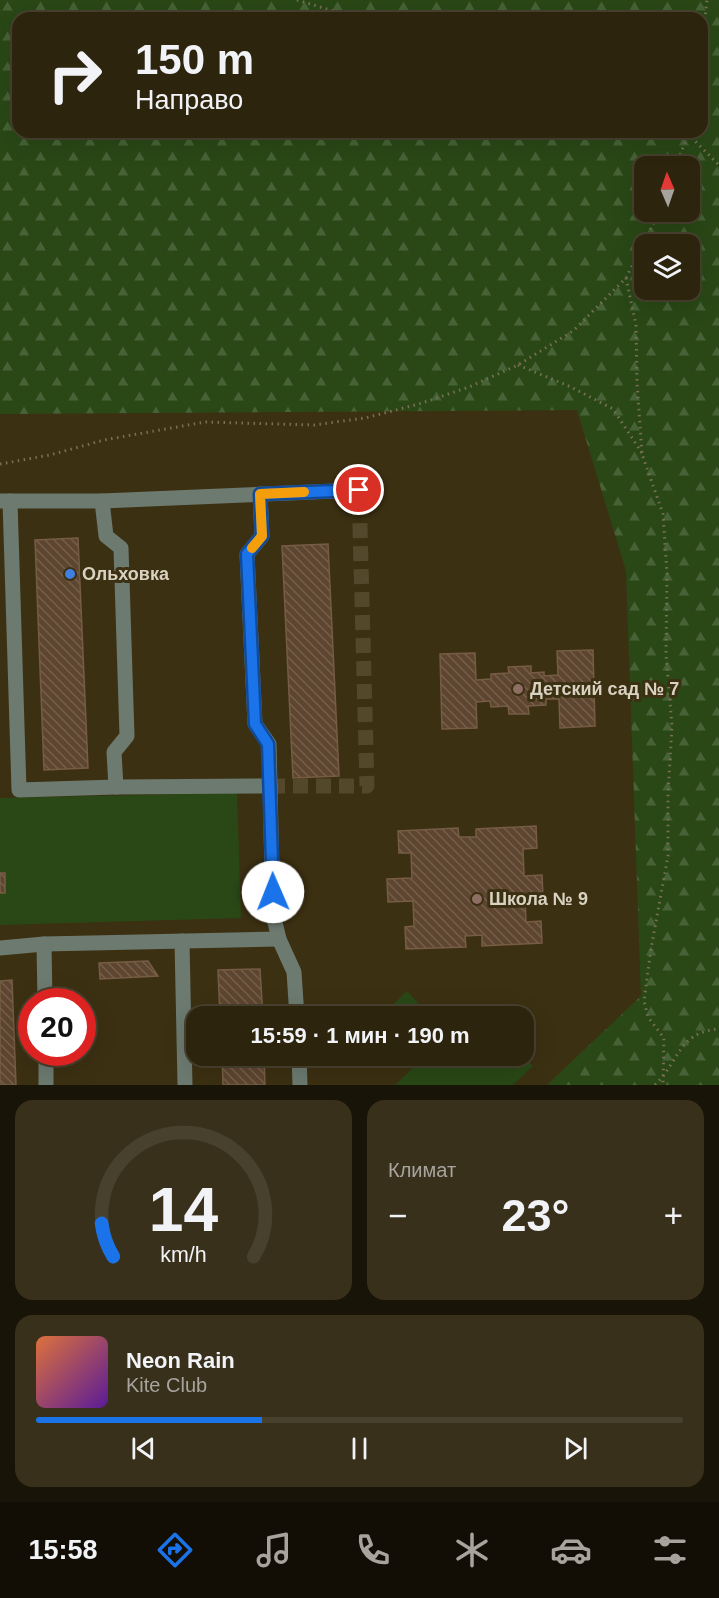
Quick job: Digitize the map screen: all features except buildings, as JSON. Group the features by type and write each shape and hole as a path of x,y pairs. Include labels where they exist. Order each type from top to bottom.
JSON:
{"lane":[{"path":"270,786 19,790 5,501 102,501 359,490"},
{"path":"260,494 262,536 247,554 255,724 268,744 273,914 279,939 294,972 296,1006"},
{"path":"102,501 106,537 121,548 127,736 114,752 116,787"},
{"path":"0,948 44,944 279,939"},
{"path":"182,941 185,1085"},
{"path":"44,944 45,988"},
{"path":"46,1066 46,1085"},
{"path":"299,1066 300,1085"}],"path":[{"path":"297,0 336,12"},
{"path":"680,156 686,138"},
{"path":"693,138 719,165"},
{"path":"0,464 51,455 104,440 205,422 314,425 365,418 419,404 469,387 518,365 573,331 626,278 654,222"},
{"path":"626,278 636,325 642,453"},
{"path":"518,365 571,387 613,409 642,453 663,514 668,574 666,654 672,726 668,794 668,856 644,1001 648,1017 663,1038 663,1085"},
{"path":"656,1085 663,1078 685,1041 719,1029"}],"green space":[{"path":"0,0 719,0 719,1085 547,1085 641,996 626,571 577,410 0,414"},
{"path":"237,793 241,918 0,925 0,798"},
{"path":"407,991 421,1006 391,1006"},
{"path":"415,1066 533,1066 513,1085 395,1085"}],"tunnel":[{"path":"270,786 367,786 359,490"}],"slow traffic":[{"path":"252,548 262,536 260,494 304,492"}],"place":[{"name":"Ольховка","path":"70,574"},
{"name":"Детский сад № 7","path":"518,689"},
{"name":"Школа № 9","path":"477,899"}],"route":[{"path":"273,892 268,744 255,724 247,554 262,536 260,494 359,490"}]}
